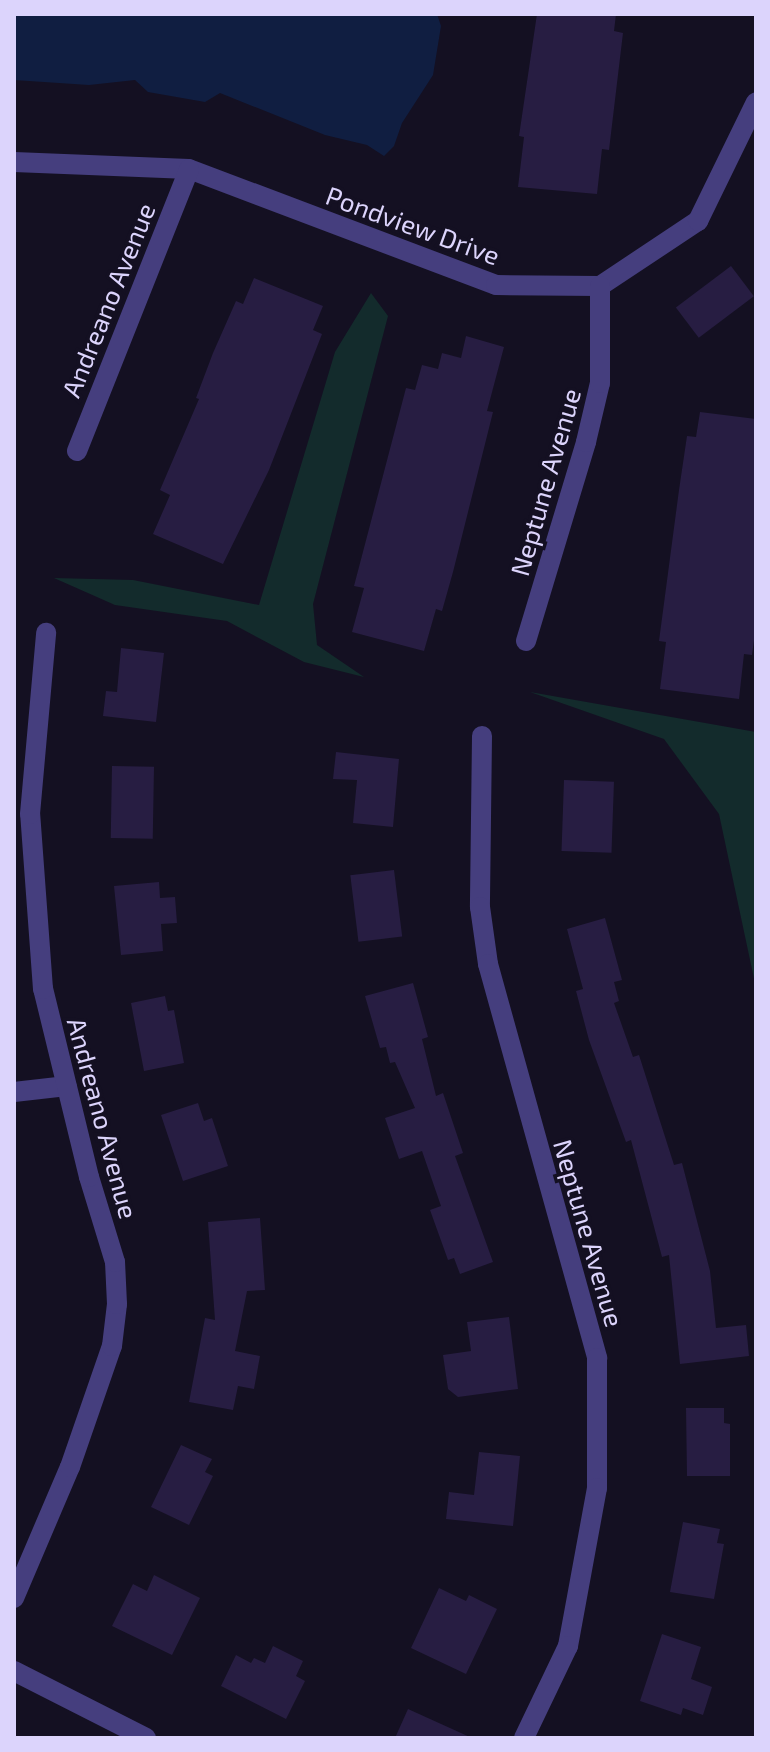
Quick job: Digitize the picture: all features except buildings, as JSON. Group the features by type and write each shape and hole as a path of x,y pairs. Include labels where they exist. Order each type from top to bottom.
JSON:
{"street":[{"path":"600,286 698,221 756,102"},
{"name":"Pondview Drive","path":"14,162 189,169 496,285 600,286"},
{"name":"Andreano Avenue","path":"77,451 189,169"},
{"name":"Neptune Avenue","path":"526,641 586,442 600,383 600,286"},
{"name":"Andreano Avenue","path":"14,1598 70,1467 112,1346 117,1304 115,1262 43,989 30,814 46,633"},
{"name":"Neptune Avenue","path":"482,736 480,907 488,964 510,1056 597,1358 597,1488 568,1646 524,1738"},
{"path":"14,1092 67,1086"},
{"path":"14,1671 146,1738"}],"green space":[{"path":"371,293 388,316 313,604 317,645 364,677 304,662 227,621 115,605 54,578 133,580 259,605 335,352"},
{"path":"530,692 756,732 756,988 719,814 664,739"}],"water":[{"path":"14,14 437,14 441,26 433,75 402,123 394,146 384,156 367,145 325,135 220,93 205,102 148,92 135,80 89,85 14,80"}]}
